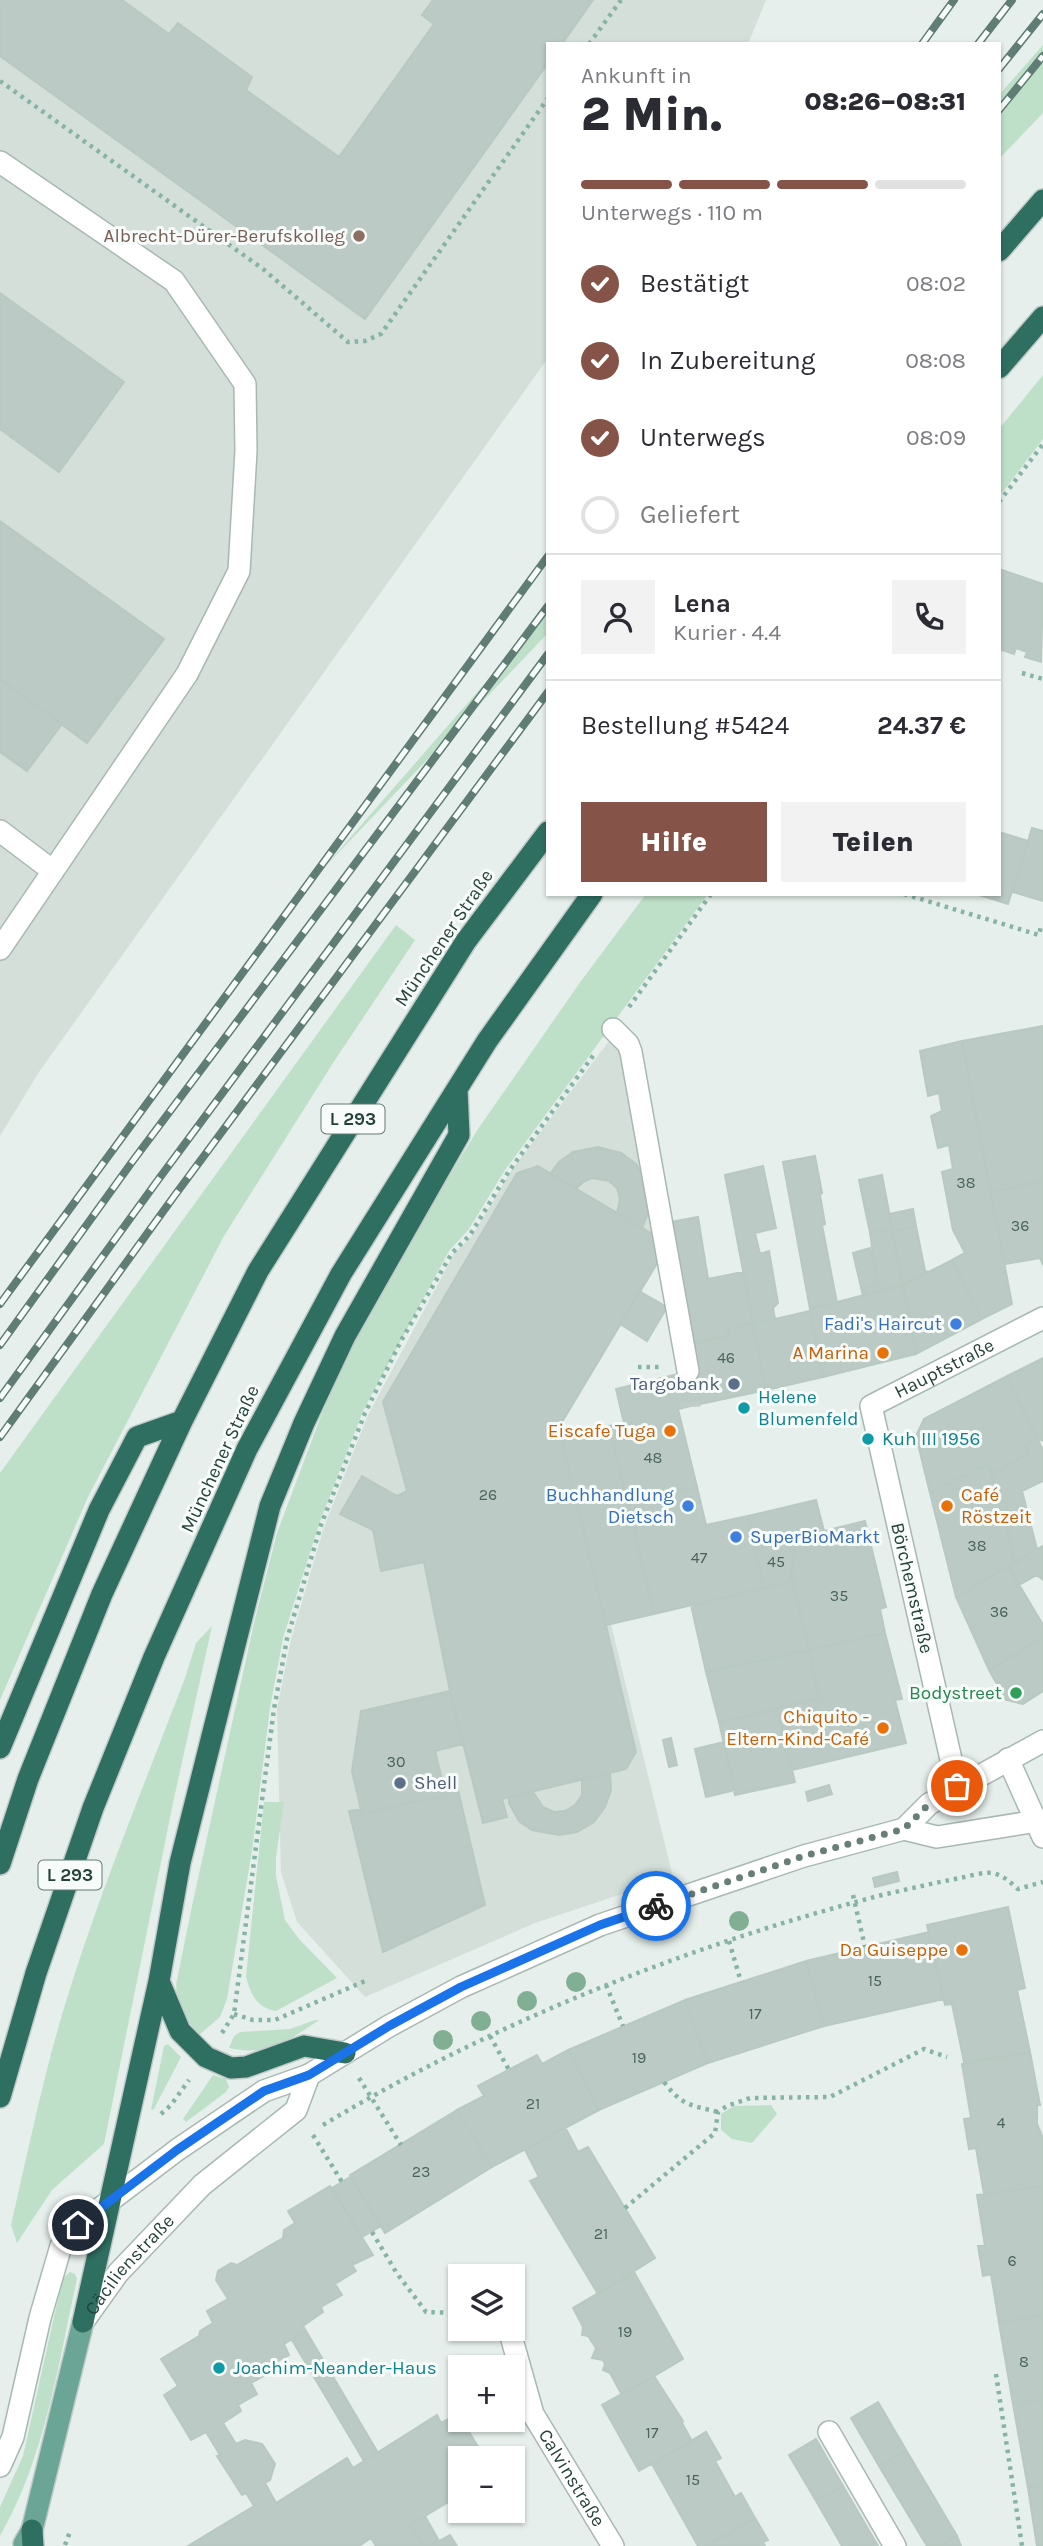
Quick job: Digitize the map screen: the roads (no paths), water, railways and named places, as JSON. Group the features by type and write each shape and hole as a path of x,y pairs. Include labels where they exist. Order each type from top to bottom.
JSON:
{"highway":[{"path":"1001,249 1043,200"},
{"path":"1001,366 1043,317"},
{"name":"Münchener Straße","path":"0,1864 28,1779 102,1594 182,1421 258,1271 466,941 546,835"},
{"name":"Münchener Straße","path":"0,2097 36,1973 93,1808 154,1657 247,1449 341,1274 494,1031 591,896"},
{"path":"83,2322 159,1982 180,1863 270,1506 304,1423 345,1336 459,1135 457,1089"},
{"path":"0,1748 99,1510 137,1437 182,1421"},
{"path":"159,1982 180,2031 206,2057 231,2068 246,2067 304,2046 345,2053"}],"main road":[{"name":"Cäcilienstraße","path":"29,2541 83,2322"}],"street":[{"path":"0,163 174,281 245,384 246,451 239,571 187,674 0,948"},
{"path":"0,831 53,871"},
{"path":"613,1029 628,1044 631,1052 688,1371"},
{"name":"Hauptstraße","path":"895,1514 871,1406 1043,1318"},
{"name":"Börchemstraße","path":"895,1514 957,1786"},
{"path":"904,1829 929,1804 957,1786 1043,1741"},
{"path":"0,2466 13,2437 40,2318 61,2246 78,2225 177,2150 264,2091 309,2075 461,1987 600,1925 804,1856 904,1829 937,1837 1041,1826 1008,1759"},
{"name":"Cäcilienstraße","path":"83,2322 118,2273 202,2185 296,2110 309,2075"},
{"name":"Calvinstraße","path":"512,2341 533,2414 613,2546"},
{"path":"830,2432 895,2546"}],"tunnel":[{"path":"688,1371 690,1407"}],"railway":[{"path":"923,42 954,0"},
{"path":"980,42 1012,0"},
{"path":"1001,66 1043,14"},
{"path":"1001,108 1043,56"},
{"path":"0,1304 546,559"},
{"path":"0,1345 132,1162 546,609"},
{"path":"0,1398 546,657"},
{"path":"0,1437 175,1195 546,695"}],"place":[{"name":"Albrecht-Dürer-Berufskolleg","path":"359,236"},
{"name":"Fadi's Haircut","path":"956,1324"},
{"name":"A Marina","path":"883,1353"},
{"name":"Targobank","path":"734,1384"},
{"name":"Helene Blumenfeld","path":"744,1408"},
{"name":"Eiscafe Tuga","path":"670,1431"},
{"name":"Kuh III 1956","path":"868,1439"},
{"name":"Buchhandlung Dietsch","path":"688,1506"},
{"name":"Café Röstzeit","path":"947,1506"},
{"name":"SuperBioMarkt","path":"736,1537"},
{"name":"Bodystreet","path":"1016,1693"},
{"name":"Chiquito - Eltern-Kind-Café","path":"883,1728"},
{"name":"Shell","path":"400,1783"},
{"name":"Da Guiseppe","path":"962,1950"},
{"name":"Joachim-Neander-Haus","path":"219,2368"}]}
